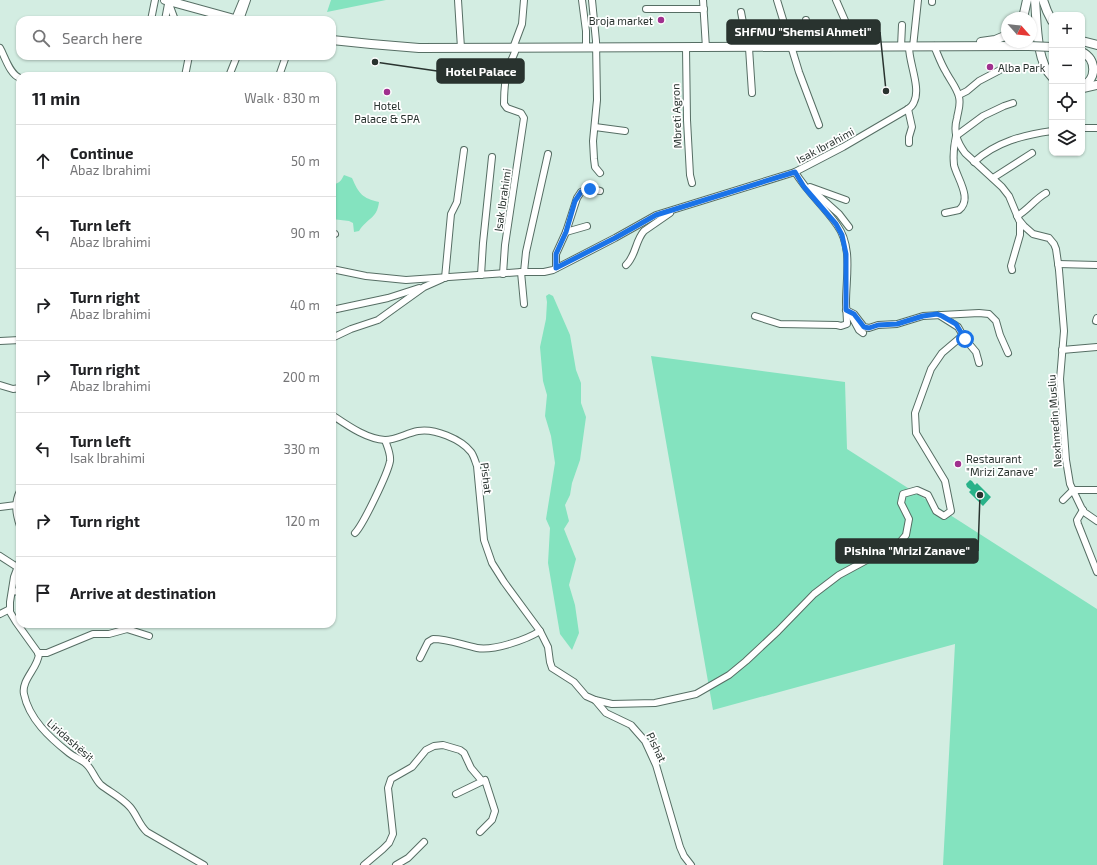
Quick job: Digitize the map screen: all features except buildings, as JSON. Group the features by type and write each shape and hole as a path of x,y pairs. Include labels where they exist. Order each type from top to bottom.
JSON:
{"main road":[{"path":"1024,12 1027,0"},
{"path":"1035,0 1040,53 1046,71 1049,74"},
{"path":"1043,0 1049,15"},
{"path":"167,2 221,16"},
{"path":"959,46 964,42 994,40 1001,38"},
{"path":"336,40 393,46 461,48 1049,47"},
{"path":"1085,42 1097,45"},
{"path":"1085,51 1097,50"},
{"path":"1085,53 1090,56 1095,63 1096,68 1092,80 1085,85"},
{"path":"1085,87 1097,85"}],"street":[{"path":"152,16 155,0"},
{"path":"238,16 243,0"},
{"path":"239,16 247,0"},
{"path":"458,0 461,48"},
{"path":"515,48 522,24 524,0"},
{"path":"582,0 586,32 586,48"},
{"path":"592,0 596,48 597,100 593,141 594,164 595,168 600,173"},
{"path":"704,0 706,48"},
{"path":"776,0 784,19 791,47 819,125"},
{"path":"831,47 845,35 848,29 848,25 836,0"},
{"path":"908,47 918,0"},
{"path":"165,16 167,2"},
{"path":"167,2 173,16"},
{"path":"646,9 704,9"},
{"path":"741,12 752,93"},
{"path":"806,20 812,47"},
{"path":"902,25 908,47 916,96 914,102 908,109 912,127 909,137 910,143"},
{"path":"934,46 944,71 959,95 960,103 955,131 954,163 963,189 964,204 959,210 946,213"},
{"path":"0,48 16,76"},
{"name":"Isak Ibrahimi","path":"503,274 507,230 524,118 521,113 507,108 504,104 507,72 516,53 515,48"},
{"name":"Mbreti Agron","path":"686,48 687,120 690,175 692,183"},
{"path":"186,72 187,60"},
{"path":"231,72 235,60"},
{"path":"280,72 285,60"},
{"path":"959,95 967,91 979,81 1000,70"},
{"path":"956,136 983,116 1013,103"},
{"name":"Isak Ibrahimi","path":"336,270 366,276 416,280 522,272 544,272 556,268 615,238 656,215 795,172 843,147 908,109"},
{"path":"595,127 625,131"},
{"path":"1085,128 1097,128"},
{"path":"974,162 985,153 1019,137 1049,131"},
{"name":"Nexhmedin Musliu","path":"956,136 965,154 993,178 1009,196 1020,222 1033,234 1049,238 1056,249 1064,331 1060,379 1066,460 1070,484 1083,510 1097,520"},
{"path":"336,309 388,298 424,287 445,278 450,214 457,202 464,150"},
{"path":"993,178 1032,153"},
{"path":"524,304 522,272 548,154"},
{"name":"Isak Ibrahimi","path":"481,275 492,157"},
{"path":"754,316 780,324 844,326 847,324 847,266 844,241 836,224 802,183 795,172"},
{"path":"802,183 809,187 846,200"},
{"path":"809,187 839,214 849,227"},
{"path":"556,268 556,254 566,232 575,201 581,192 589,189 600,191"},
{"path":"1017,216 1046,193"},
{"name":"Isak Ibrahimi","path":"626,265 631,260 640,234 678,208"},
{"path":"1012,270 1011,266 1020,235 1020,222"},
{"path":"566,232 587,226"},
{"path":"1058,264 1097,265"},
{"path":"336,336 351,329 378,320 424,287"},
{"path":"846,310 854,314 864,327 869,328 878,325 897,324 923,316 937,314 989,314 996,321 1008,353"},
{"path":"846,310 852,315 859,330 863,333"},
{"path":"937,314 956,324 962,336 976,352 979,363"},
{"path":"595,700 612,704 655,703 696,694 729,675 746,661 814,594 833,580 876,554 896,547 906,535 909,519 900,503 903,494 917,490 928,495 936,511 944,516 951,511 945,481 916,433 915,414 931,369 942,353 962,336"},
{"path":"0,341 16,340"},
{"path":"1062,350 1097,347"},
{"path":"0,385 16,389"},
{"path":"336,417 361,432 378,439 385,440 389,453 388,465 363,522 354,533"},
{"name":"Pishat","path":"385,440 418,431 430,430 446,435 470,450 477,466 482,528 488,554 504,582 540,631 548,647 552,668 560,675 574,682 586,696 595,700 606,713 631,725 646,741 656,765 680,847 690,865"},
{"path":"1063,500 1073,490 1097,490"},
{"path":"0,507 16,505 16,512"},
{"path":"1083,510 1077,520 1097,572"},
{"path":"0,556 16,566"},
{"path":"16,572 10,609 16,622"},
{"path":"12,591 16,592"},
{"path":"0,614 10,609"},
{"path":"20,628 38,653 47,653 93,634 109,634 127,629 149,636"},
{"path":"420,658 428,642 433,639 475,648 490,649 522,639 540,631"},
{"name":"Liridashësit","path":"38,653 38,660 23,692 30,710 39,724 70,754 88,765 95,778 102,785 130,806 147,832 204,865"},
{"path":"364,865 383,850 393,834 388,788 390,779 412,767 426,750 434,746 440,745 460,750 464,753 472,768 482,781 485,780 495,811 492,820 480,832"},
{"path":"456,794 482,781"},
{"path":"396,865 408,858 424,842"}],"shaded area":[{"path":"331,0 386,0 327,12"},
{"path":"344,175 352,178 359,192 369,199 379,202 378,208 374,215 359,231 354,232 353,223 336,219 336,183 340,182"},
{"path":"549,294 553,296 570,335 576,370 581,383 581,403 586,417 580,460 572,483 570,495 565,505 569,521 564,529 576,559 569,585 575,605 579,633 572,650 560,634 548,563 550,528 546,519 555,463 551,436 545,416 547,395 543,381 540,347 546,319 546,296"},
{"path":"651,356 845,382 847,449 1097,609 1097,865 943,865 955,644 713,710"},
{"path":"970,480 975,485 977,483 991,497 983,506 969,492 971,490 966,484"}],"place":[{"name":"Broja market","path":"661,20"},
{"name":"Hotel Palace","path":"375,62"},
{"name":"Alba Park","path":"990,67"},
{"name":"SHFMU \"Shemsi Ahmeti\"","path":"886,91"},
{"name":"Hotel Palace & SPA","path":"387,92"},
{"name":"Restaurant \"Mrizi Zanave\"","path":"958,464"},
{"name":"Pishina \"Mrizi Zanave\"","path":"980,495"}],"route":[{"path":"590,189 581,192 575,201 566,232 556,254 556,268 567,261 627,232 656,215 795,172 804,187 839,228 842,235 846,247 846,310 854,314 866,328 878,325 897,324 917,317 937,314 956,324 965,339"}]}
